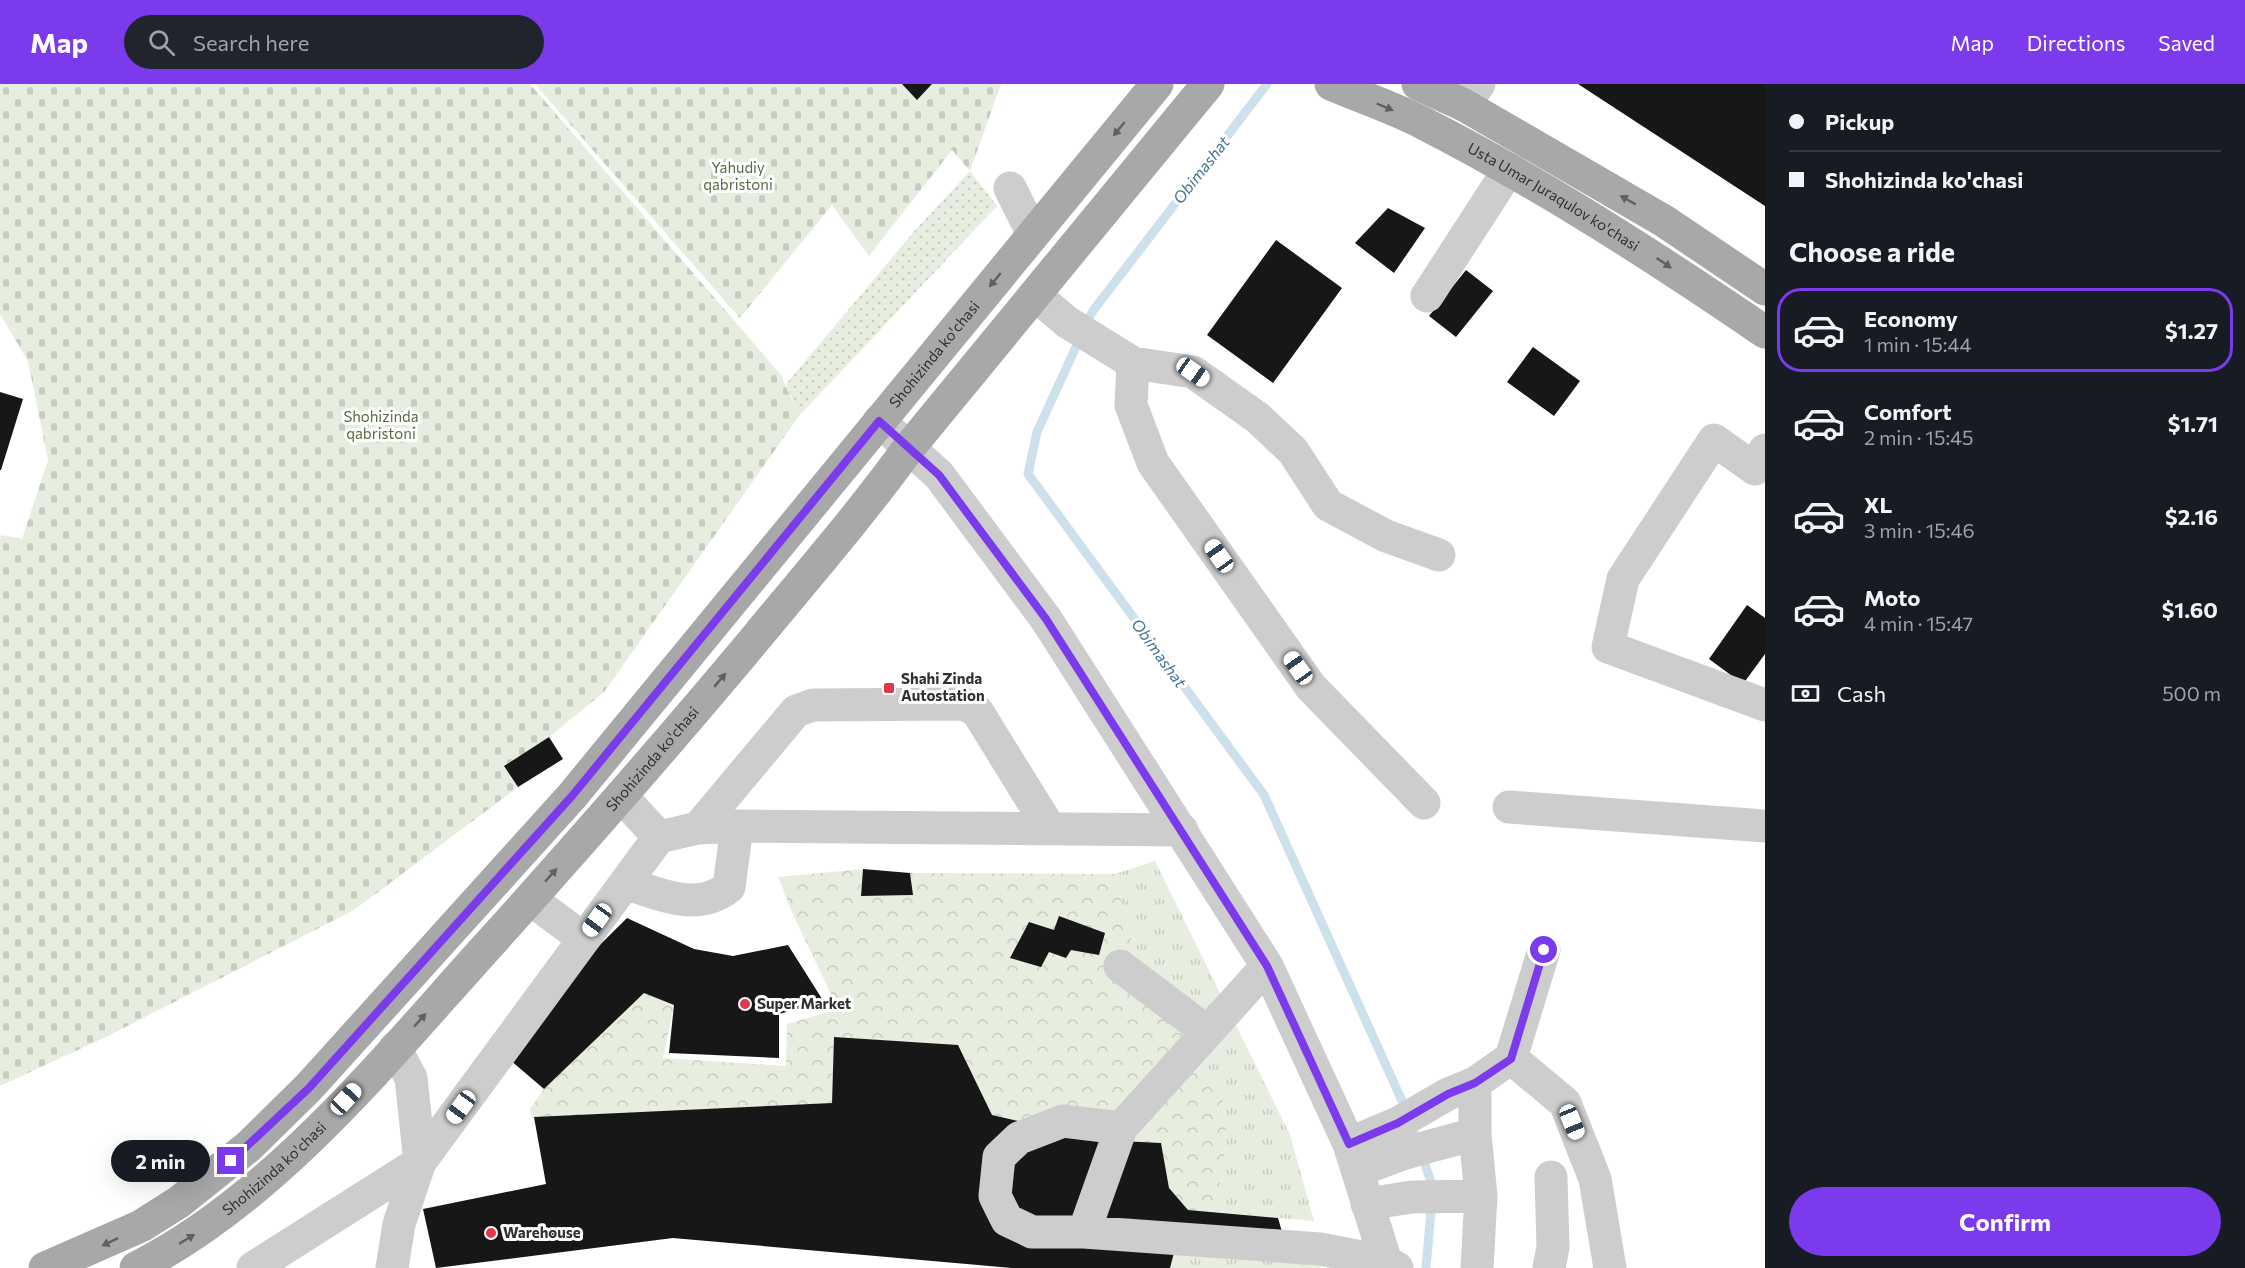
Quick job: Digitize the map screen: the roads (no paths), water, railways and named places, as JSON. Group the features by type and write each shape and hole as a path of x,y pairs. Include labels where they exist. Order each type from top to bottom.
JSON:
{"main road":[{"name":"Shohizinda ko'chasi","path":"45,1268 121,1236 179,1202 248,1147 309,1088 572,796 1157,84"},
{"name":"Shohizinda ko'chasi","path":"136,1268 197,1233 237,1204 314,1133 395,1048 530,899 622,797 867,505 908,449 1208,84"},
{"name":"Usta Umar Juraqulov ko'chasi","path":"1330,84 1422,122 1508,171 1657,258 1765,332"},
{"path":"1418,84 1472,94 1765,289"}],"street":[{"path":"1427,296 1508,171"},
{"path":"1010,188 1033,234"},
{"path":"1035,295 1067,322 1124,359 1193,372 1258,418 1293,452 1328,505 1386,536 1439,555"},
{"path":"1124,359 1131,405 1153,463 1311,687 1424,803"},
{"path":"879,421 939,475 1046,619 1267,966 1354,1157 1367,1204 1389,1266"},
{"path":"1765,450 1755,469 1714,440 1623,579 1608,647 1765,705"},
{"path":"698,828 796,711 813,705 964,704 977,711 1050,828"},
{"path":"622,797 658,837"},
{"path":"1509,807 1765,826"},
{"path":"392,1268 399,1224 420,1162 658,837 698,828 737,826 1182,830"},
{"path":"625,883 676,900 695,902 717,897 729,887 737,826"},
{"path":"530,899 584,939"},
{"path":"1354,1157 1402,1138 1462,1088 1511,1059 1544,950"},
{"path":"1120,966 1206,1031"},
{"path":"1084,1232 1121,1128 1267,966"},
{"path":"395,1048 411,1078 420,1162"},
{"path":"1511,1059 1565,1103 1594,1179 1610,1268"},
{"path":"1462,1088 1469,1197 1477,1268"},
{"path":"1121,1128 1064,1121 1019,1138 999,1157 995,1196 1007,1220 1032,1232 1084,1232 1320,1249 1389,1266"},
{"path":"1402,1138 1466,1136"},
{"path":"253,1268 420,1162"},
{"path":"1549,1268 1553,1247 1551,1177"},
{"path":"1367,1204 1412,1197 1469,1197"}],"waterway":[{"name":"Obimashat","path":"1267,84 1092,312 1037,432 1028,474 1264,795 1407,1112 1433,1188 1426,1268"}],"place":[{"name":"Shahi Zinda Autostation","path":"889,688"},
{"name":"Super Market","path":"745,1004"},
{"name":"Warehouse","path":"491,1233"}],"park label":[{"name":"Yahudiy qabristoni","path":"738,176"},
{"name":"Shohizinda qabristoni","path":"381,426"}]}
